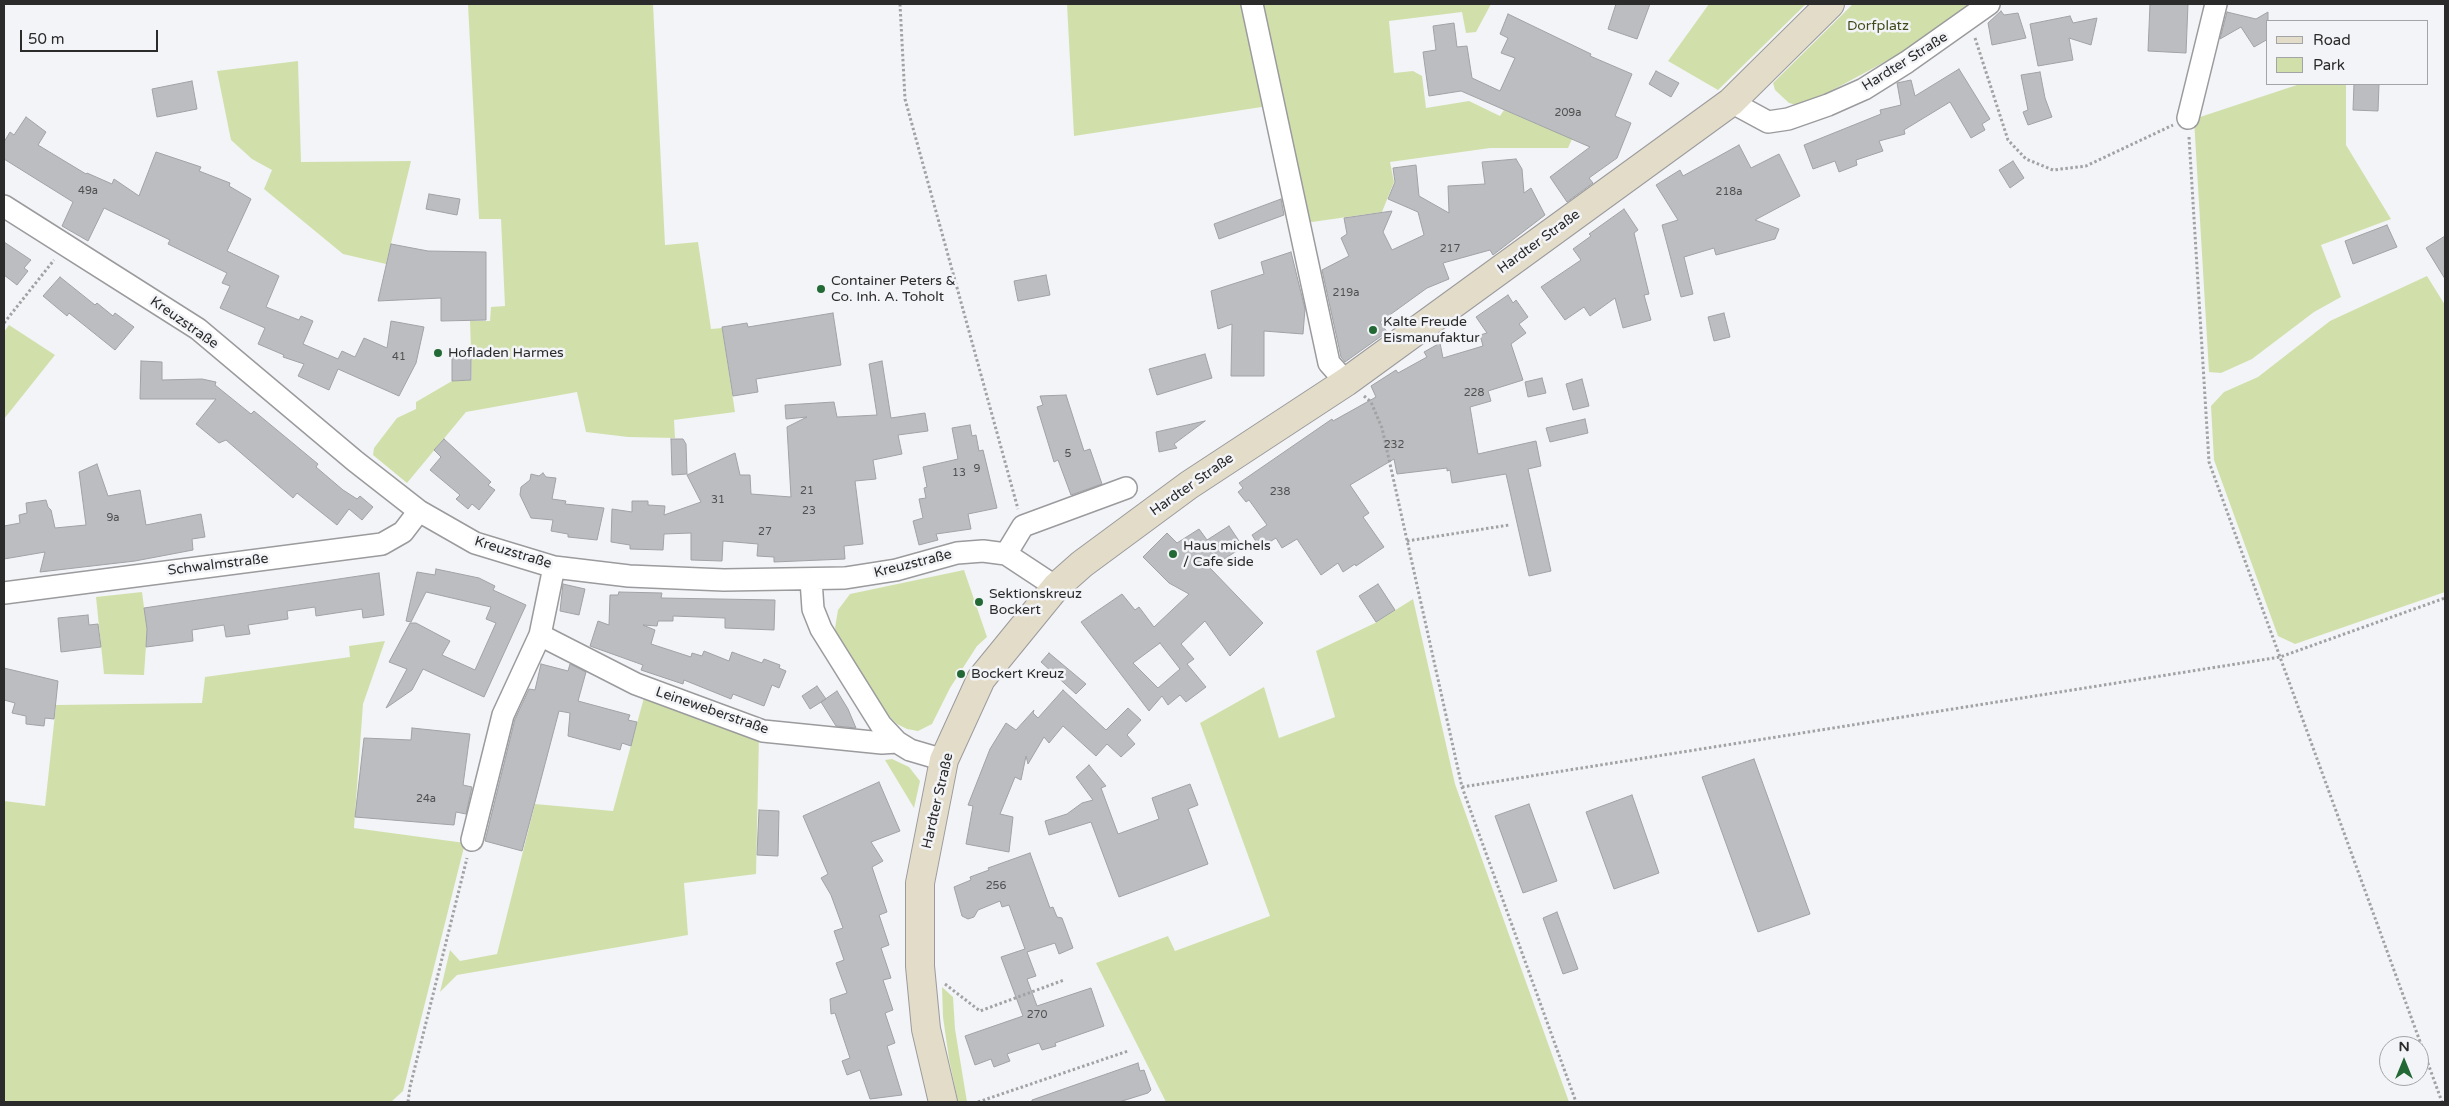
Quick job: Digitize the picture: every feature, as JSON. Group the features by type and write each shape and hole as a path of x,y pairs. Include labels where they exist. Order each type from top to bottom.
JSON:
{"main road":[{"name":"Hardter Straße","path":"943,1102 926,1029 920,966 920,883 944,760 981,679 1056,587 1082,564 1189,485 1346,382 1731,102 1830,4"}],"street":[{"path":"1252,4 1329,363 1346,382"},
{"name":"Hardter Straße","path":"1731,102 1768,122 1820,108 1864,89 1969,20 1988,4"},
{"path":"2188,118 2216,4"},
{"name":"Kreuzstraße","path":"4,206 198,329 356,462 419,511 475,543 554,567 629,576 724,580 845,578 896,570 957,553 983,551 1006,554 1056,587"},
{"path":"1006,554 1023,526 1126,488"},
{"name":"Schwalmstraße","path":"4,593 382,544 403,532 419,511"},
{"path":"472,840 503,715 540,635 554,567"},
{"name":"Leineweberstraße","path":"811,580 813,609 821,629 881,725 897,742 910,750 944,760"},
{"name":"Leineweberstraße","path":"540,635 636,684 763,731 882,743 897,742"}],"path":[{"path":"900,4 905,99 1023,526"},
{"path":"1969,20 2008,140 2026,159 2053,170 2086,166 2188,118 2210,462 2440,1102"},
{"path":"4,323 65,246"},
{"path":"1346,382 1371,402 1382,428 1462,787 1576,1102"},
{"path":"1407,541 1509,525"},
{"path":"1462,787 2280,657 2445,598"},
{"path":"408,1102 410,1087 472,840"},
{"path":"920,966 980,1010 1064,980"},
{"path":"978,1102 1128,1051"}],"green space":[{"path":"468,4 653,4 665,245 698,242 711,329 722,328 735,412 674,420 675,438 628,437 586,432 577,392 466,412 407,483 373,455 374,448 397,418 416,409 416,402 452,381 472,380 470,321 490,321 491,307 505,306 501,219 479,219"},
{"path":"1067,4 1246,4 1268,106 1074,136"},
{"path":"1257,4 1491,4 1476,32 1466,33 1462,12 1389,21 1394,73 1413,71 1422,76 1426,108 1469,101 1500,116 1504,110 1572,139 1568,148 1490,148 1390,162 1394,182 1382,212 1305,223"},
{"path":"1709,4 1806,4 1718,90 1668,61"},
{"name":"Dorfplatz","path":"1853,4 1971,4 1916,45 1831,91 1797,105 1789,103 1775,90 1773,83"},
{"path":"298,61 301,162 411,161 386,264 343,254 264,189 272,170 252,159 231,140 217,71"},
{"path":"2297,85 2346,85 2346,145 2391,219 2321,245 2341,297 2314,312 2252,359 2221,373 2209,372 2194,119"},
{"path":"2427,276 2445,305 2445,592 2295,644 2278,636 2214,460 2211,406 2224,392 2258,377 2330,321"},
{"path":"9,325 55,355 4,419 4,332"},
{"path":"964,570 987,637 977,646 950,688 932,724 918,731 907,729 897,724 889,716 837,636 835,628 838,610 850,594"},
{"path":"142,592 147,630 144,675 104,674 96,597"},
{"path":"1413,599 1455,784 1569,1102 1166,1102 1096,963 1168,936 1175,951 1270,916 1200,723 1264,687 1279,738 1335,717 1316,651 1375,623"},
{"path":"385,641 363,704 354,828 465,843 403,1091 391,1102 4,1102 4,801 45,806 56,705 202,703 205,677 350,657 349,646"},
{"path":"645,694 759,736 756,874 684,883 688,935 457,975 440,992 450,950 460,961 497,954 535,804 613,811"},
{"path":"892,759 909,767 920,781 914,808 885,760"},
{"path":"942,987 953,997 955,1029 967,1102 958,1102 943,1017"}],"building":[{"path":"1616,4 1650,4 1637,39 1608,29"},
{"path":"2150,4 2188,4 2186,53 2148,51"},
{"path":"2001,11 2004,15 2018,13 2026,38 1992,45 1988,23"},
{"path":"2227,12 2256,19 2268,12 2266,40 2254,47 2241,27 2220,39"},
{"path":"1508,14 1591,54 1590,56 1632,74 1615,116 1631,123 1617,158 1589,178 1593,183 1567,202 1550,177 1590,147 1461,91 1429,96 1423,52 1436,50 1433,26 1454,23 1457,47 1467,46 1472,78 1500,91 1515,58 1501,53 1508,38 1500,34"},
{"path":"2070,16 2073,23 2097,18 2091,45 2069,38 2073,60 2038,66 2030,24"},
{"path":"1959,69 1990,119 1982,124 1985,130 1971,138 1950,102 1904,130 1905,134 1879,141 1883,151 1856,160 1857,165 1839,172 1835,161 1813,169 1804,145 1881,114 1880,110 1901,105 1897,83 1911,80 1915,96"},
{"path":"1656,71 1679,83 1671,97 1649,84"},
{"path":"2040,72 2045,98 2052,117 2028,125 2023,112 2028,110 2021,75"},
{"path":"192,81 197,109 157,117 152,89"},
{"path":"2354,85 2379,85 2378,111 2353,110"},
{"path":"26,117 46,132 38,145 86,174 112,184 114,179 139,196 156,152 201,167 199,171 230,183 229,186 251,199 227,251 279,276 266,307 299,320 301,316 313,321 303,344 338,359 342,351 355,357 364,338 387,348 391,321 424,327 416,363 399,396 338,369 329,390 298,376 304,364 283,357 284,355 258,344 265,328 220,308 230,286 222,283 227,273 168,244 170,240 104,208 88,241 62,226 73,202 4,159 4,142 10,132 14,135"},
{"path":"1739,145 1751,168 1779,154 1800,196 1755,220 1779,229 1775,239 1716,255 1714,248 1684,257 1693,294 1681,297 1662,225 1678,220 1656,185 1680,170 1683,176"},
{"path":"1516,159 1522,169 1524,193 1531,188 1545,215 1493,255 1490,250 1443,263 1449,279 1427,288 1380,322 1387,332 1345,362 1341,357 1322,270 1349,256 1341,238 1347,234 1344,218 1392,211 1383,232 1392,250 1424,235 1418,212 1388,199 1395,182 1393,168 1416,165 1419,196 1449,213 1448,186 1485,184 1482,162"},
{"path":"2013,161 2024,178 2010,188 1999,170"},
{"path":"429,194 460,199 457,215 426,209"},
{"path":"1281,199 1284,215 1219,239 1214,224"},
{"path":"1624,209 1638,230 1634,233 1649,294 1644,295 1651,320 1623,328 1615,298 1590,316 1584,307 1565,320 1541,287 1581,260 1573,249 1591,236 1589,234"},
{"path":"2387,225 2397,247 2353,264 2345,241"},
{"path":"2445,236 2445,279 2426,248"},
{"path":"4,242 31,260 24,268 28,271 17,285 4,275"},
{"path":"391,244 428,251 486,252 486,320 441,321 441,298 378,301"},
{"path":"1291,252 1305,309 1303,334 1264,331 1264,376 1231,376 1232,324 1218,329 1211,291 1264,274 1261,262"},
{"path":"1046,275 1050,295 1018,301 1014,281"},
{"path":"60,277 95,305 97,303 113,316 115,313 134,327 115,350 69,313 67,316 43,296"},
{"path":"1508,295 1513,303 1516,300 1528,317 1519,324 1526,333 1511,344 1523,380 1488,391 1491,401 1470,407 1478,454 1536,441 1541,466 1528,469 1551,571 1529,576 1506,474 1452,483 1450,470 1447,471 1447,468 1397,474 1394,459 1350,485 1369,513 1363,517 1384,547 1356,566 1355,564 1343,572 1338,563 1321,575 1297,539 1282,548 1276,538 1260,548 1252,535 1267,525 1249,500 1246,502 1238,492 1243,488 1239,483 1332,419 1333,421 1376,397 1371,386 1396,370 1398,373 1427,357 1424,352 1440,343 1443,358 1483,346 1480,335 1487,333 1476,317"},
{"path":"833,313 841,365 756,379 758,392 733,396 722,327 747,323 748,327"},
{"path":"1724,313 1730,337 1714,341 1708,317"},
{"path":"452,353 471,353 471,380 452,381"},
{"path":"1205,354 1212,378 1157,395 1149,369"},
{"path":"141,361 162,362 162,380 202,379 216,382 215,385 251,414 254,411 318,464 316,467 343,490 357,499 360,496 373,507 362,520 349,509 337,525 297,493 293,498 226,440 219,443 196,424 216,399 140,399"},
{"path":"882,361 891,418 925,413 928,431 898,435 902,454 873,460 876,479 855,481 863,544 844,546 845,559 774,562 774,557 757,556 758,544 723,541 722,561 691,560 691,533 664,534 663,550 630,549 630,545 611,542 612,509 632,512 632,501 648,501 648,505 665,506 664,515 701,502 687,475 735,453 740,475 750,475 751,494 791,497 787,427 807,417 786,419 785,405 834,402 837,417 877,415 869,364"},
{"path":"1542,378 1546,393 1528,397 1525,382"},
{"path":"1582,379 1589,406 1573,410 1566,384"},
{"path":"1066,395 1084,451 1090,449 1102,484 1071,495 1058,460 1054,462 1037,407 1043,405 1040,396"},
{"path":"1585,419 1588,433 1550,442 1546,428"},
{"path":"1205,421 1174,444 1177,448 1159,452 1156,432"},
{"path":"970,425 972,436 976,435 979,451 983,450 997,508 968,514 971,529 936,534 938,540 919,545 913,521 923,518 919,499 926,498 924,488 927,487 923,467 958,459 952,428"},
{"path":"444,439 491,482 488,485 495,490 479,510 472,504 468,509 456,499 460,495 430,470 441,457 434,450"},
{"path":"671,439 683,439 686,444 687,474 672,475"},
{"path":"97,464 108,496 140,490 146,525 201,514 205,537 192,539 193,550 135,561 40,572 45,552 4,559 4,526 20,523 19,515 27,513 26,503 46,500 51,510 55,528 86,525 79,472"},
{"path":"543,473 546,477 556,478 552,499 566,501 565,504 604,508 597,540 568,537 568,534 551,531 553,520 531,518 520,495 521,487 530,480 531,474 539,476"},
{"path":"1229,526 1243,547 1210,568 1263,623 1230,656 1205,621 1181,644 1194,659 1187,664 1206,687 1186,702 1180,695 1168,705 1162,696 1149,711 1081,622 1122,594 1135,610 1139,607 1154,627 1189,594 1169,583 1143,557 1167,533 1177,543 1199,529 1207,540","holes":["1160,643 1180,669 1158,688 1133,663"]},
{"path":"436,569 479,578 495,586 493,590 526,605 484,697 423,669 412,690 386,708 407,669 389,662 410,623 416,623 450,641 442,655 475,670 496,623 486,619 491,607 426,592 411,622 406,621 417,572 435,575"},
{"path":"379,573 384,615 363,618 362,609 316,616 315,607 287,611 288,619 248,625 250,634 226,637 224,625 192,630 193,641 146,647 147,629 144,608"},
{"path":"563,584 585,589 579,615 560,611"},
{"path":"1378,584 1395,610 1376,622 1359,596"},
{"path":"619,592 662,593 661,598 775,600 774,630 725,628 725,618 673,616 673,621 658,621 657,626 643,625 655,630 651,644 691,657 692,653 702,656 704,651 729,661 732,652 762,663 764,659 780,665 779,668 786,671 779,688 772,685 764,706 733,694 731,699 684,680 683,684 641,670 643,665 590,646 598,621 609,625 610,595 618,595"},
{"path":"88,615 89,625 98,624 101,647 61,652 58,618"},
{"path":"1049,653 1086,684 1076,694 1041,662"},
{"path":"541,664 568,671 570,664 586,672 578,701 630,715 628,720 637,722 631,746 622,743 620,750 568,736 570,713 559,711 522,851 485,841 515,719 529,689 535,690"},
{"path":"4,668 58,681 54,719 45,718 44,726 26,724 26,716 12,713 15,703 4,700"},
{"path":"817,686 826,699 810,709 802,696"},
{"path":"1063,690 1106,730 1128,708 1141,720 1127,735 1135,744 1121,757 1107,744 1096,756 1063,726 1049,743 1044,737 1028,764 1026,756 1021,780 1015,777 1000,814 1013,817 1009,852 966,844 973,806 968,805 990,749 1006,723 1016,730 1034,710 1033,713 1038,718"},
{"path":"837,691 848,709 856,728 836,726 821,702"},
{"path":"412,728 470,734 463,785 472,787 466,814 456,812 454,825 355,817 364,738 411,740"},
{"path":"1754,759 1810,914 1758,932 1702,777"},
{"path":"1089,765 1106,786 1101,788 1118,834 1159,819 1152,798 1190,784 1198,805 1188,809 1208,864 1119,897 1091,822 1049,835 1045,821 1067,814 1082,803 1093,800 1076,777"},
{"path":"879,782 900,831 871,842 883,861 872,867 887,912 879,915 889,945 881,948 891,978 883,980 893,1010 885,1013 895,1043 887,1046 902,1095 870,1099 860,1070 847,1075 842,1061 850,1058 835,1013 831,1014 830,999 847,993 836,963 844,960 834,931 843,928 831,895 821,878 828,874 803,816"},
{"path":"1632,795 1659,873 1614,889 1586,812"},
{"path":"1529,804 1557,881 1523,893 1495,816"},
{"path":"759,810 779,811 778,856 757,855"},
{"path":"1030,853 1050,908 1053,907 1057,917 1062,918 1073,948 1059,954 1055,943 1027,952 1036,976 1027,979 1037,1006 1091,988 1104,1026 1055,1043 1056,1046 1042,1050 1039,1043 1007,1054 1010,1061 994,1067 991,1059 975,1065 965,1036 1023,1016 1001,957 1025,949 1009,905 1002,907 1000,901 978,910 974,917 968,919 962,916 954,887 971,880 970,877 989,870 988,868"},
{"path":"1557,912 1578,969 1563,974 1543,918"},
{"path":"1138,1063 1140,1071 1144,1070 1151,1090 1148,1093 1119,1102 1032,1102 1032,1100"}],"place":[{"name":"Container Peters & Co. Inh. A. Toholt","path":"821,289"},
{"name":"Kalte Freude Eismanufaktur","path":"1373,330"},
{"name":"Hofladen Harmes","path":"438,353"},
{"name":"Haus michels / Cafe side","path":"1173,554"},
{"name":"Sektionskreuz Bockert","path":"979,602"},
{"name":"Bockert Kreuz","path":"961,674"}]}
